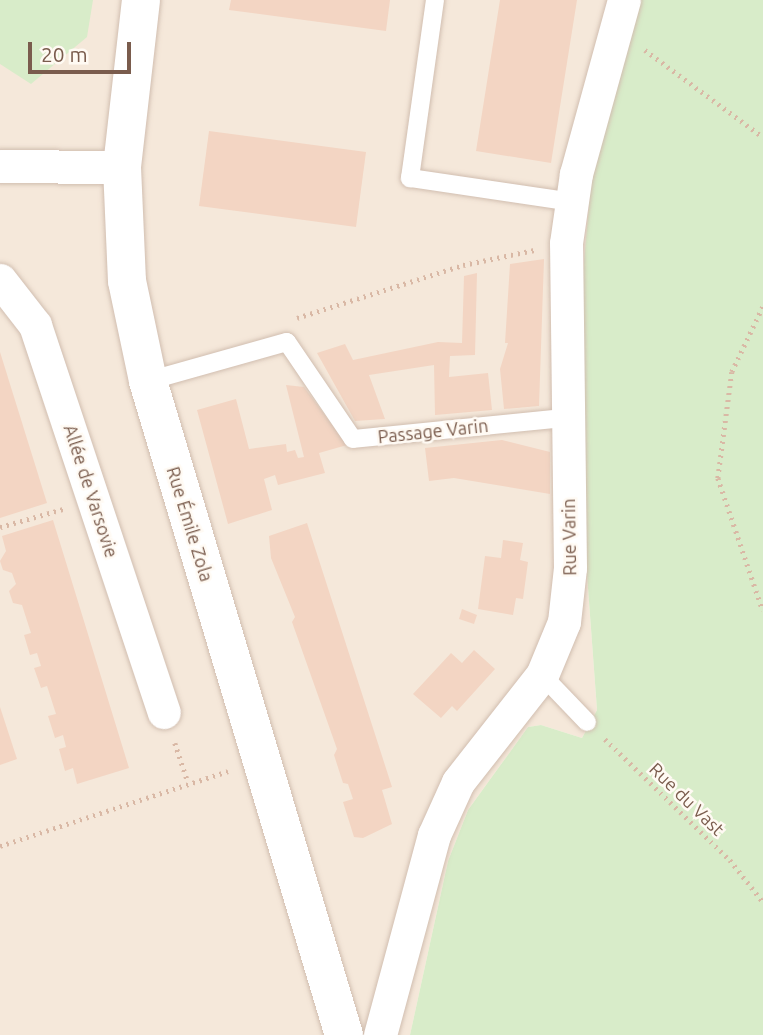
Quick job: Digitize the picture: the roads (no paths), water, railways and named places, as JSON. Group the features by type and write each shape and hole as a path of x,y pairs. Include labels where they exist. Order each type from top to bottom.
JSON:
{"main road":[{"name":"Rue Émile Zola","path":"141,0 122,167 127,281 148,381 344,1035"}],"street":[{"name":"Rue Varin","path":"380,1035 433,835 458,782 542,675 557,648 570,593 565,418 566,243 572,202 619,14"},
{"path":"0,166 122,167"},
{"name":"Allée de Varsovie","path":"0,280 35,325 164,712"}],"lane":[{"path":"435,0 410,178 572,202"},
{"name":"Passage Varin","path":"148,381 271,344 287,342 354,439 565,418"},
{"path":"542,675 587,722"}]}
